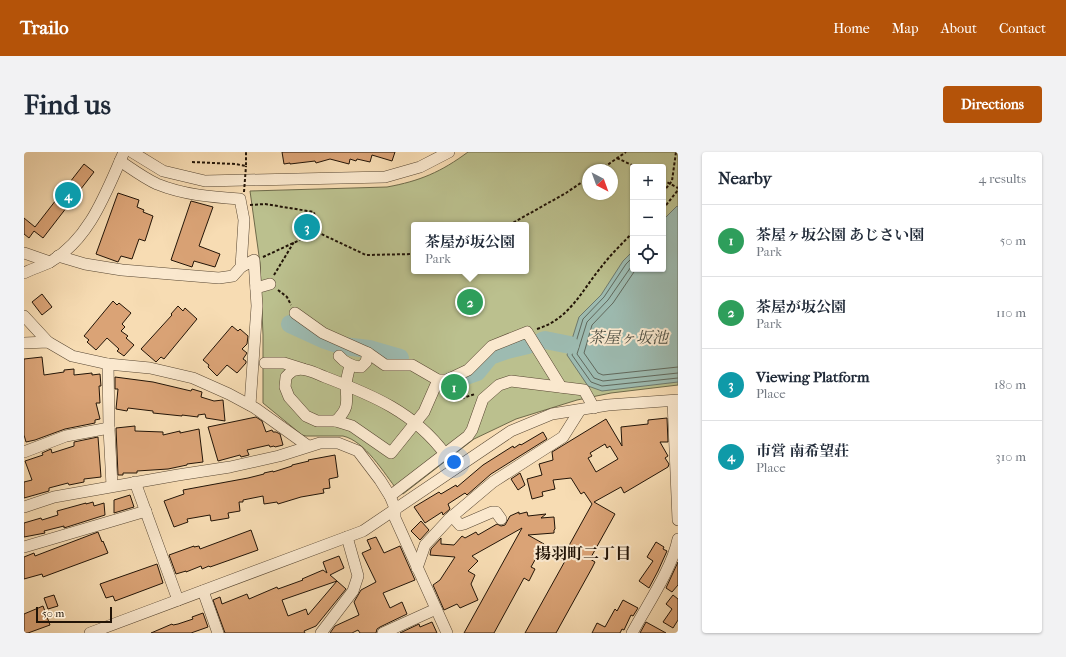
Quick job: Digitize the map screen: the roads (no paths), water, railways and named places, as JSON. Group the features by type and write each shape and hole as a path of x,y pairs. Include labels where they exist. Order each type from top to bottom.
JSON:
{"street":[{"path":"132,152 163,171 205,181 385,176 420,167 449,152"},
{"path":"24,273 54,259 75,243 99,208 122,157 157,184 206,197 240,199 244,220 241,267"},
{"path":"24,253 122,270 219,278 233,276 241,267 254,260 257,306 250,405"},
{"path":"256,288 270,284"},
{"path":"295,313 323,333 368,353 385,365 412,365 438,380 447,380 468,370 492,346 527,332 561,386"},
{"path":"24,316 48,342 72,356 108,364 150,368 193,378 250,405 308,446"},
{"path":"24,343 48,342"},
{"path":"339,356 350,365 361,367 366,362 368,353"},
{"path":"265,363 284,363 378,398 408,417 434,440 445,454"},
{"path":"108,364 112,486"},
{"path":"336,420 344,413 347,406 348,398 346,385 350,365"},
{"path":"303,369 295,370 286,377 285,387 289,397 306,416 317,421 336,420 352,426 391,453 424,412 438,380"},
{"path":"390,496 468,436 483,399 499,385 511,381 584,390 594,408"},
{"path":"90,633 363,531 511,431 552,414 594,408 676,400 678,520"},
{"path":"417,568 425,545 452,516 493,482 563,437 580,410"},
{"path":"24,452 66,436 109,428"},
{"path":"24,507 54,497 230,467 279,456 320,443 338,443 358,450 390,496 395,508 394,518 447,633"},
{"path":"135,482 178,600"},
{"path":"24,547 146,511"},
{"path":"452,516 460,524 464,524 492,512 496,512 501,519"},
{"path":"322,633 353,591 358,576 347,537"},
{"path":"632,633 676,552 678,539"},
{"path":"203,591 218,633"},
{"path":"383,633 436,609"}],"water":[{"name":"茶屋ヶ坂池","path":"677,206 678,207 678,382 602,391 588,386 567,355 579,317 601,295 623,261 630,254 630,272 666,272 666,217"}],"waterway":[{"path":"290,324 325,340 343,346 369,349 400,358"},
{"path":"542,341 545,340 570,345"},
{"path":"449,382 477,372 490,356 528,345"}],"place":[{"name":"市営 南希望荘","path":"68,195"},
{"name":"Viewing Platform","path":"307,227"},
{"name":"茶屋が坂公園","path":"470,302"},
{"name":"茶屋ヶ坂公園 あじさい園","path":"454,387"}],"district":[{"name":"揚羽町二丁目","path":"583,553"}]}
